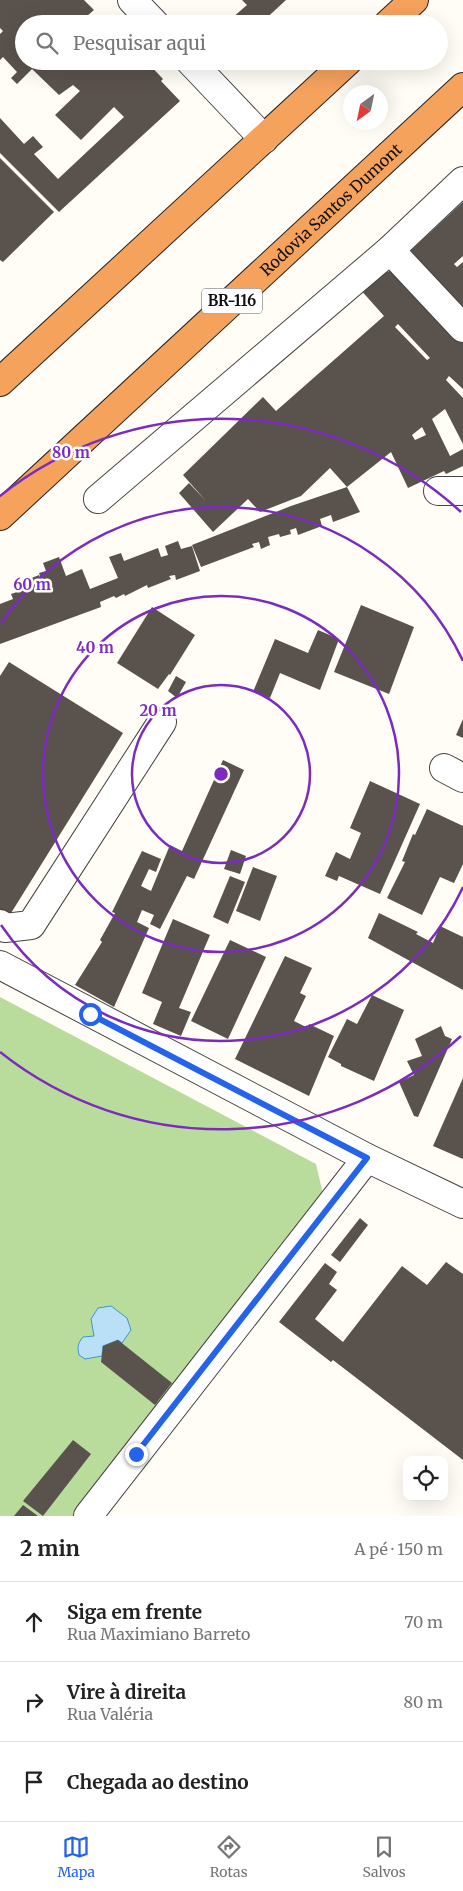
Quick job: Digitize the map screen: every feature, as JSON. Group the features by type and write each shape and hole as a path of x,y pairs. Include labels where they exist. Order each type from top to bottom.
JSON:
{"highway":[{"path":"398,15 414,0"},
{"path":"0,382 338,70"},
{"name":"Rodovia Santos Dumont","path":"0,516 463,87"}],"street":[{"path":"132,0 146,15"},
{"path":"199,70 264,139"},
{"path":"98,499 390,250 463,181"},
{"path":"390,250 463,328"},
{"path":"0,924 5,928 31,925 162,722"},
{"path":"0,965 367,1158 463,1204"},
{"path":"88,1516 367,1158"}],"green space":[{"path":"0,997 316,1164 323,1194 78,1516 0,1516"}],"water":[{"path":"111,1306 127,1318 131,1330 122,1343 118,1340 103,1346 102,1356 85,1359 79,1355 78,1347 80,1341 83,1337 94,1336 91,1319 98,1308"}],"building":[{"path":"0,0 84,0 94,10 88,15 15,15 15,70 3,57 0,60 0,34 3,31 0,28"},
{"path":"242,0 286,0 270,15 235,15 247,5"},
{"path":"15,70 31,70 17,84 11,78 17,72"},
{"path":"33,70 154,70 163,79 161,81 180,101 59,212 0,153 0,118 24,144 33,136 43,147 34,154 58,179 124,117 114,107 81,140 55,115 80,91 73,85 59,95"},
{"path":"0,158 54,212 3,262 0,260"},
{"path":"463,202 463,256 454,264 457,267 463,262 463,312 407,254"},
{"path":"382,266 388,272 391,269 463,343 463,389 449,376 446,380 463,398 463,444 445,409 432,419 450,456 463,449 463,466 446,474 444,471 408,488 391,452 347,487 330,468 301,496 260,512 248,499 213,532 179,493 189,483 206,501 183,475 263,397 276,411 384,316 359,288","holes":["398,324 430,358 427,360 395,327","422,427 426,435 415,440 412,435"]},
{"path":"347,487 360,512 333,522 331,515 320,519 322,526 298,535 296,528 290,530 291,534 280,537 279,534 268,537 270,545 261,549 259,542 252,544 254,547 201,567 192,545 291,506"},
{"path":"178,541 181,549 192,546 200,571 176,580 175,575 169,576 171,579 148,588 147,585 125,596 124,594 116,598 114,596 100,602 101,607 0,644 0,604 13,599 11,594 26,589 24,581 39,575 44,588 39,573 46,571 43,563 59,557 66,576 82,569 90,589 118,578 109,557 121,553 124,561 158,548 161,557 168,555 165,546"},
{"path":"361,605 414,627 389,694 334,672"},
{"path":"152,607 195,635 170,675 158,689 117,663"},
{"path":"318,630 339,639 320,690 280,673 270,698 253,692 275,639 308,653"},
{"path":"9,662 123,733 8,918 0,913 0,676"},
{"path":"176,676 186,682 177,698 168,691"},
{"path":"463,719 463,738 456,735"},
{"path":"223,760 244,770 194,879 187,876 160,929 150,924 154,915 142,910 137,922 149,928 114,1007 75,985 102,942 100,940 115,913 112,912 142,851 161,859 156,872 149,869 141,886 151,891 170,845 182,851"},
{"path":"370,781 420,804 380,894 339,876 337,881 325,876 336,852 350,859 361,833 350,828"},
{"path":"427,809 463,826 463,864 454,883 440,877 422,915 387,898 405,862 402,861 413,834 415,835"},
{"path":"231,850 246,856 240,874 224,869"},
{"path":"253,867 277,876 260,921 236,911"},
{"path":"230,876 245,882 228,924 213,917"},
{"path":"379,913 418,932 416,934 433,943 440,926 463,937 463,990 368,938"},
{"path":"173,919 210,935 179,1008 191,1012 181,1036 153,1024 162,1002 142,993"},
{"path":"230,940 266,957 228,1039 191,1021"},
{"path":"285,956 312,968 300,993 306,996 294,1021 308,1028 309,1024 334,1036 309,1096 235,1059"},
{"path":"372,995 404,1010 374,1081 341,1066 341,1064 328,1057 347,1019 357,1024"},
{"path":"441,1026 445,1036 452,1039 418,1117 414,1116 399,1082 414,1075 407,1061 422,1056 415,1039"},
{"path":"463,1078 463,1159 433,1146"},
{"path":"360,1218 368,1225 340,1262 331,1255"},
{"path":"446,1262 463,1274 463,1460 333,1360 331,1362 279,1322 325,1263 337,1272 329,1284 337,1290 315,1319 343,1342 402,1266 427,1285"},
{"path":"118,1340 172,1383 155,1405 101,1362 103,1346"},
{"path":"73,1440 91,1454 43,1516 23,1501"},
{"path":"23,1505 38,1516 14,1516"}],"route":[{"path":"90,1014 367,1158 136,1454"}]}
